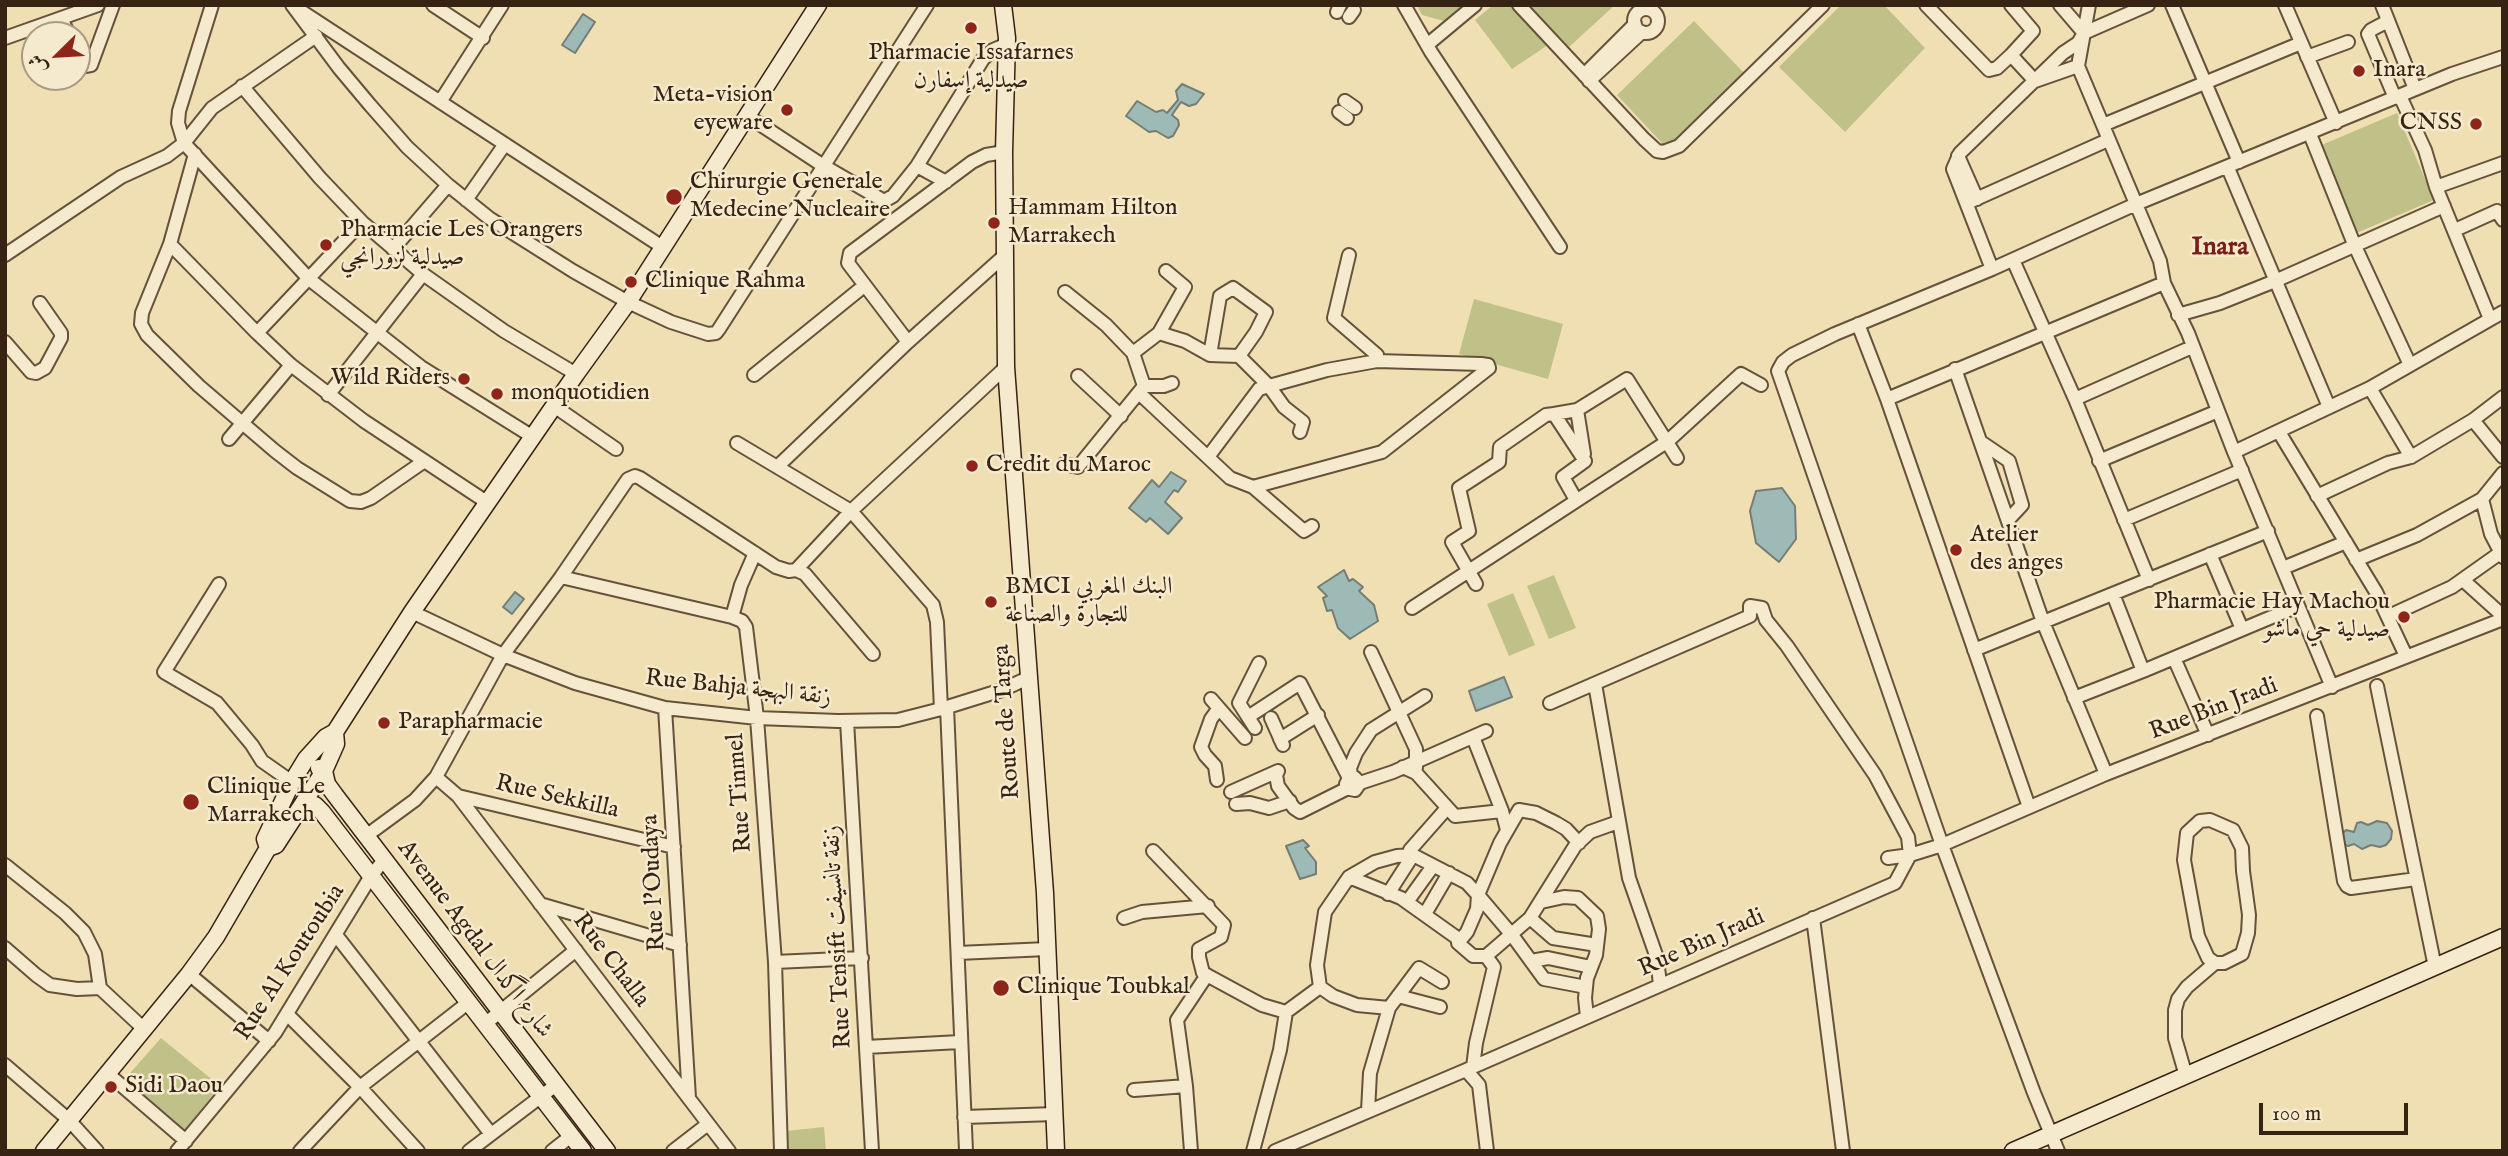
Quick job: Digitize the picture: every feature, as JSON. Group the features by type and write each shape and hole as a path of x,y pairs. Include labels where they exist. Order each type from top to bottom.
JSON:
{"street":[{"path":"5,38 98,5"},
{"path":"91,65 113,5"},
{"path":"212,5 179,111 178,123 184,143 309,279 421,367 533,438"},
{"path":"292,5 664,248"},
{"path":"292,5 370,106 407,147 448,186 489,218 562,264 628,302 702,334 716,333 927,5"},
{"path":"433,5 483,38"},
{"path":"440,102 502,5"},
{"path":"268,848 265,839 279,807 306,759 326,737 335,732 412,612 628,302 749,117 818,5"},
{"name":"Route de Targa","path":"1003,5 1007,41 1004,152 1006,367 1047,949 1056,1151"},
{"name":"Route de Targa","path":"1007,41 1013,5"},
{"path":"1404,5 1427,45 1560,247"},
{"path":"1427,45 1475,5"},
{"path":"1519,5 1650,145 1657,150 1670,152 1823,5"},
{"path":"1926,5 1989,69 1997,68 2033,31 2011,5"},
{"path":"2060,5 2084,33"},
{"path":"2089,5 2078,66 2160,261 2164,283 2188,333 2234,452 2332,687"},
{"path":"1992,269 1958,156 2063,53 2078,43 2084,33 2148,5"},
{"path":"2172,5 2204,83 2275,281 2329,407"},
{"path":"2285,5 2336,123"},
{"path":"2382,5 2416,89"},
{"path":"2388,21 2368,34 2425,150 2436,187 2490,319"},
{"path":"1586,78 1638,28"},
{"path":"5,255 121,177 167,156 184,143 206,113 316,36"},
{"path":"749,117 822,165 884,201 893,196 917,166 983,59 1007,41"},
{"path":"2307,57 2348,42"},
{"path":"2103,125 2301,43"},
{"path":"2011,55 2035,81"},
{"path":"2058,1151 1942,845 1778,370 1791,355 1858,324 2013,260 2136,204 2416,89 2503,57"},
{"path":"2035,81 2078,66"},
{"path":"242,86 320,178 362,222 423,274 504,331 576,374"},
{"path":"2310,134 2354,244 2410,365"},
{"path":"1972,201 2108,140"},
{"path":"466,200 505,144"},
{"path":"908,342 848,263 850,253 972,162 986,155 1004,152"},
{"path":"195,154 170,244 142,313 143,329 199,387 297,468 351,501 361,502 371,498 423,462"},
{"path":"2436,187 2503,163"},
{"path":"917,166 946,182"},
{"path":"393,248 448,186"},
{"path":"893,196 909,208"},
{"path":"2178,315 2220,303 2275,281 2444,206"},
{"path":"2455,230 2497,211 2503,220"},
{"path":"257,333 362,222"},
{"path":"170,244 291,365 328,395 423,462 488,503"},
{"path":"1349,255 1334,318 1377,355 1377,361"},
{"path":"777,467 908,342 1004,256"},
{"path":"2013,260 2075,399 2149,580"},
{"path":"1133,353 1159,333 1185,287 1166,271"},
{"path":"328,395 423,274"},
{"path":"1887,399 2164,283"},
{"path":"754,375 864,286"},
{"path":"1210,355 1220,296 1233,288 1266,312 1256,332 1238,356"},
{"path":"1065,292 1106,325 1133,353 1141,390 1230,478 1253,487 1304,531 1312,526"},
{"path":"5,342 31,372 36,373 45,368 61,333 40,303"},
{"path":"2234,452 2370,388 2503,312"},
{"path":"1858,324 1887,399 2029,807"},
{"path":"1159,333 1185,341 1210,355 1238,356 1269,386 1284,407 1303,422 1300,432"},
{"path":"2075,399 2192,347"},
{"path":"1208,457 1259,389 1327,370 1377,361 1488,365 1489,368 1381,452 1253,487"},
{"path":"229,439 291,365"},
{"path":"796,570 851,511 1006,367"},
{"path":"1955,369 2043,622 2106,774"},
{"path":"1412,608 1668,441 1741,374 1761,385"},
{"path":"1078,376 1121,415"},
{"path":"1476,584 1452,542 1469,531 1459,488 1499,462 1500,447 1546,415 1577,410 1627,379 1677,458"},
{"path":"1063,464 1078,467 1141,390 1172,383"},
{"path":"2370,388 2411,457"},
{"path":"2317,496 2388,463 2411,457 2473,420 2503,397"},
{"path":"554,406 616,449"},
{"path":"1577,410 1585,461"},
{"path":"2099,461 2218,411"},
{"path":"1554,414 1585,461"},
{"path":"2473,420 2503,457"},
{"path":"2279,432 2389,616 2406,656"},
{"path":"1981,442 2009,461 2022,505 2008,520"},
{"path":"737,443 851,511 933,605 937,622 944,708 966,1151"},
{"path":"1576,500 1563,477 1585,461"},
{"path":"2123,520 2242,470"},
{"path":"2356,560 2417,535 2482,499 2503,473"},
{"path":"366,836 415,800 436,777 503,655 626,482 635,477 783,570 796,570 805,574 873,654"},
{"path":"2389,616 2463,580 2501,555 2485,516 2482,499"},
{"path":"1974,650 2268,531"},
{"path":"2283,568 2346,542"},
{"path":"561,577 732,617 741,585 755,553"},
{"path":"2210,554 2242,629"},
{"path":"2463,580 2503,617"},
{"path":"219,584 164,672 217,703 262,761 292,782"},
{"path":"2113,594 2143,671"},
{"path":"1550,704 1750,616 1750,606 1762,608 1766,620 1787,646 1875,775 1908,837 1910,855 1888,858"},
{"path":"2074,698 2298,606"},
{"name":"Rue Bahja زنقة البهجة","path":"412,612 503,655 575,683 665,708 757,718 898,720 1002,690 1028,678"},
{"name":"Rue Tinmel","path":"732,617 742,621 746,627 757,718 775,962 781,1151"},
{"name":"Rue Bin Jradi","path":"1275,1151 1895,883 1910,855 1942,845 2106,774 2332,687 2503,617"},
{"path":"1371,652 1416,749 1412,768"},
{"path":"2174,658 2208,735"},
{"path":"1259,663 1239,703 1252,723 1300,683 1352,781"},
{"path":"1595,684 1629,878 1657,958 1660,985"},
{"path":"2377,687 2434,967"},
{"path":"1352,781 1350,768 1371,730 1425,696"},
{"path":"1217,780 1215,766 1201,747 1215,703 1245,738"},
{"name":"Rue l'Oudaya","path":"665,708 689,1098"},
{"path":"1271,718 1282,742 1318,715"},
{"path":"2317,716 2347,886 2351,888 2416,879"},
{"name":"Rue Tensift زنقة تانسيفت","path":"847,721 872,1151"},
{"path":"1290,801 1269,808 1234,798 1278,771 1278,786 1300,812 1352,781 1412,768 1486,731"},
{"path":"44,1151 189,974 216,937 268,848 276,845 324,771 335,744 335,732"},
{"path":"1473,737 1507,830"},
{"name":"Avenue Agdal شارع اگدال","path":"306,759 324,771 327,784 607,1151"},
{"path":"1412,768 1455,816 1502,811"},
{"name":"Rue Sekkilla","path":"436,777 458,796 674,847"},
{"name":"Rue Challa","path":"458,796 729,1151"},
{"name":"Avenue Agdal شارع اگدال","path":"306,802 315,805 322,812 583,1151"},
{"path":"279,807 295,817"},
{"path":"1447,808 1410,850 1413,855 1467,883 1544,979 1586,987"},
{"path":"1578,843 1566,829 1536,813 1519,810 1507,830 1478,895 1474,918 1458,943 1473,956 1486,956 1530,918 1578,843 1590,832 1618,822"},
{"path":"2186,1076 2175,1038 2175,1010 2178,999 2187,987 2215,964 2224,963 2242,954 2249,915 2242,848 2233,830 2210,820 2200,821 2187,833 2183,860 2198,936 2208,958 2215,964"},
{"path":"1153,851 1224,925 1221,937 1199,949 1203,973 1262,1005 1286,1012"},
{"path":"1389,1008 1357,1005 1333,996 1320,987 1317,965 1325,912 1349,877 1375,862 1413,855"},
{"path":"1388,894 1413,855"},
{"name":"Rue Al Koutoubia","path":"181,1146 288,1015 371,876 384,860"},
{"path":"5,865 65,913 88,937 95,954 100,988 144,1029"},
{"path":"1408,902 1433,866"},
{"path":"1425,914 1449,873"},
{"path":"1349,877 1408,902 1460,940"},
{"path":"1541,902 1564,897 1578,898 1597,916 1597,945 1586,987 1587,1017"},
{"path":"541,904 680,945"},
{"path":"1124,918 1142,912 1208,906"},
{"path":"1530,918 1553,938 1597,945"},
{"path":"1813,918 1843,1151"},
{"path":"336,935 491,1134"},
{"path":"2013,1151 2503,937"},
{"path":"5,948 50,985 77,989 100,988"},
{"path":"958,953 1047,949"},
{"path":"485,1024 576,950"},
{"path":"1486,956 1494,967 1470,1068 1479,1085 1487,1151"},
{"path":"775,962 862,958"},
{"path":"1531,961 1548,958 1591,967"},
{"path":"1368,1111 1370,1073 1389,1008 1419,968 1442,982"},
{"path":"189,974 269,1041"},
{"path":"1191,1151 1177,1020 1207,975"},
{"path":"1253,1151 1280,1050 1286,1012 1320,987"},
{"path":"1398,996 1440,1007"},
{"path":"299,1151 360,1087 468,1002"},
{"path":"288,1015 360,1087 418,1151"},
{"path":"866,1047 960,1042"},
{"path":"5,1065 69,1120 97,1151"},
{"path":"107,1073 181,1146"},
{"path":"469,1151 556,1085"},
{"path":"1134,1090 1185,1086"},
{"path":"964,1117 1055,1114"},
{"path":"673,1151 708,1124"},
{"path":"552,1151 571,1136"}],"green space":[{"path":"1417,5 1464,5 1444,21 1422,15"},
{"path":"1493,5 1512,5 1548,45 1512,69 1475,20"},
{"path":"1529,5 1615,5 1569,47"},
{"path":"1841,5 1884,5 1925,48 1845,132 1779,67"},
{"path":"1694,21 1746,75 1676,141 1662,143 1617,95"},
{"path":"2397,113 2434,200 2354,234 2317,147"},
{"path":"1474,299 1563,324 1548,379 1459,354"},
{"path":"1554,575 1576,628 1549,639 1527,586"},
{"path":"1513,593 1535,645 1509,656 1487,604"},
{"path":"161,1038 220,1086 184,1131 124,1080"},
{"path":"824,1127 826,1151 788,1151 786,1131"}],"water":[{"path":"583,14 595,22 575,53 562,45"},
{"path":"1182,84 1204,94 1196,104 1189,106 1181,102 1172,115 1179,125 1173,136 1168,138 1156,131 1149,132 1126,116 1137,101 1156,112 1163,110 1167,113 1178,100 1176,91"},
{"path":"1171,472 1186,481 1178,492 1174,490 1165,502 1182,518 1168,534 1150,518 1146,522 1129,508 1152,480 1159,487"},
{"path":"1782,488 1795,506 1796,539 1779,562 1756,543 1750,511 1756,491"},
{"path":"1344,570 1349,581 1353,579 1363,587 1359,591 1374,605 1378,621 1350,639 1338,628 1332,610 1327,611 1323,598 1327,596 1318,587"},
{"path":"515,592 524,599 512,614 503,607"},
{"path":"1504,677 1512,697 1476,711 1469,691"},
{"path":"2377,821 2387,823 2392,831 2391,839 2386,845 2371,845 2362,849 2354,844 2343,844 2342,834 2346,830 2354,832 2357,823 2368,825"},
{"path":"1303,840 1309,846 1305,848 1316,862 1316,874 1300,879 1286,846"}],"place":[{"name":"Pharmacie Issafarnes صيدلية إسفارن","path":"971,28"},
{"name":"Inara","path":"2359,71"},
{"name":"Meta-vision eyeware","path":"787,110"},
{"name":"CNSS","path":"2476,124"},
{"name":"Chirurgie Generale Medecine Nucleaire","path":"674,197"},
{"name":"Hammam Hilton Marrakech","path":"994,223"},
{"name":"Pharmacie Les Orangers صيدلية لزورانجي","path":"326,245"},
{"name":"Clinique Rahma","path":"631,282"},
{"name":"Wild Riders","path":"464,379"},
{"name":"monquotidien","path":"497,394"},
{"name":"Credit du Maroc","path":"972,466"},
{"name":"Atelier des anges","path":"1956,550"},
{"name":"BMCI البنك المغربي للتجارة والصناعة","path":"991,602"},
{"name":"Pharmacie Hay Machou صيدلية حي ماشو","path":"2404,617"},
{"name":"Parapharmacie","path":"384,723"},
{"name":"Clinique Le Marrakech","path":"191,802"},
{"name":"Clinique Toubkal","path":"1001,988"},
{"name":"Sidi Daou","path":"111,1087"}],"district":[{"name":"Inara","path":"2220,249"}]}
